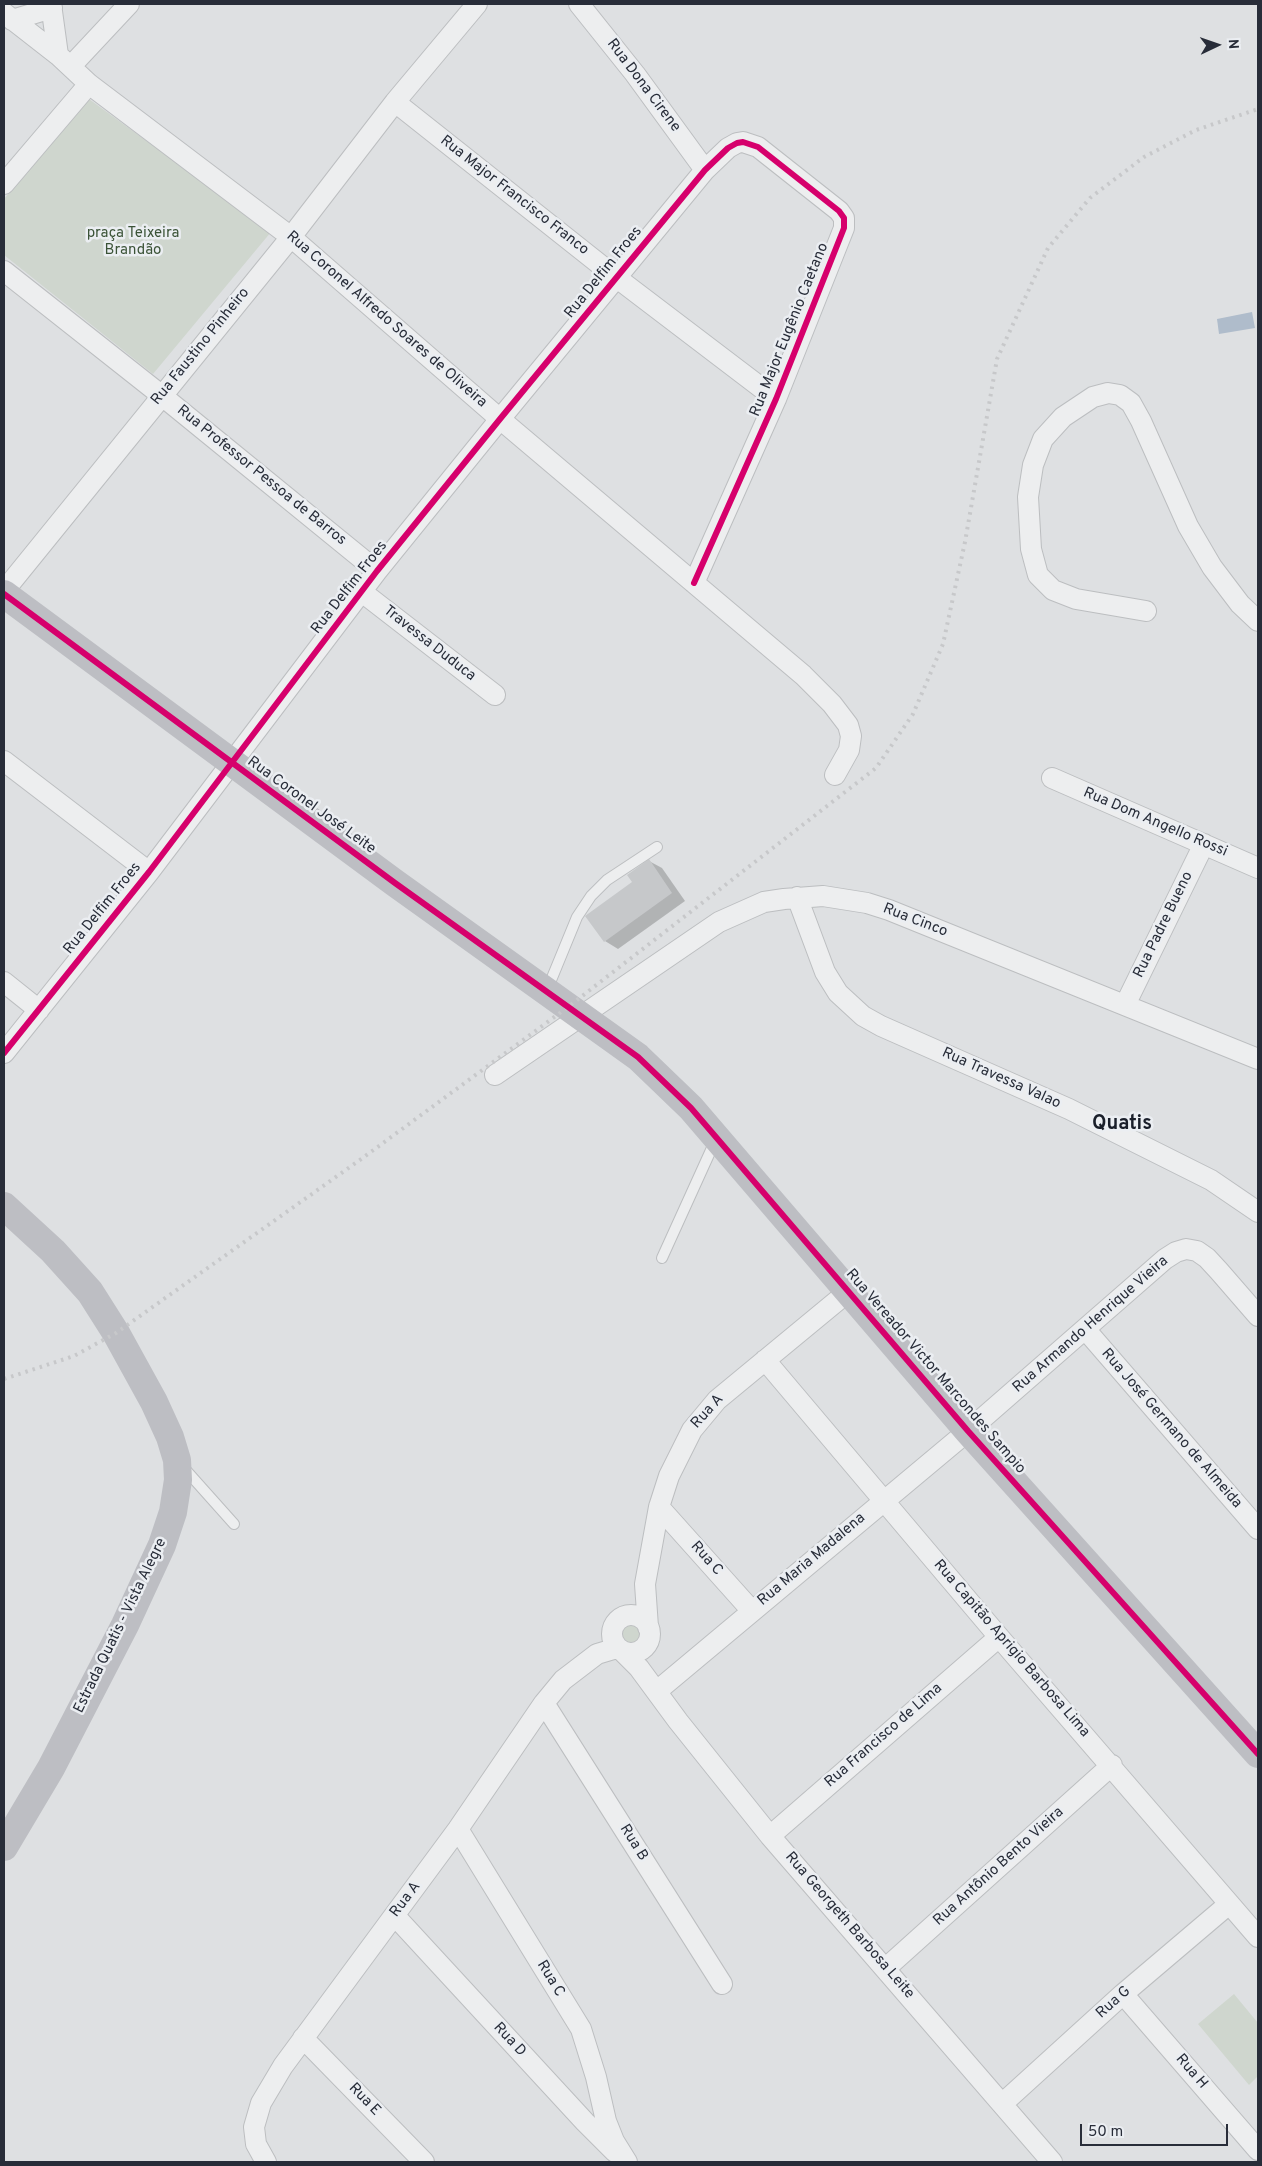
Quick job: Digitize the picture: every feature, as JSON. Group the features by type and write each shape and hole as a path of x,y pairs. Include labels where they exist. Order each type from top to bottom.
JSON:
{"street":[{"path":"52,6 65,61 129,4"},
{"name":"Rua Faustino Pinheiro","path":"4,592 161,395 291,237 395,102 477,4"},
{"name":"Rua Dona Cirene","path":"579,4 635,74 705,170"},
{"name":"Rua Coronel Alfredo Soares de Oliveira","path":"8,16 52,6"},
{"name":"Rua Coronel Alfredo Soares de Oliveira","path":"8,16 65,61 89,84 291,237 500,419 752,630 809,681 832,704 848,725 851,736 849,750 835,775"},
{"path":"4,184 89,84"},
{"name":"Rua Major Francisco Franco","path":"395,102 616,278 776,399"},
{"name":"Rua Major Eugênio Caetano","path":"694,583 776,399 844,228 844,218 839,211 758,147 743,142 728,148"},
{"name":"Rua Delfim Froes","path":"4,1053 149,872 377,571 705,170 728,148"},
{"name":"Rua Professor Pessoa de Barros","path":"4,271 161,395 377,571"},
{"path":"1146,611 1076,599 1053,590 1038,575 1031,548 1028,497 1033,465 1043,439 1063,417 1093,397 1108,393 1120,395 1131,403 1188,526 1212,567 1240,604 1258,621"},
{"name":"Rua Coronel José Leite","path":"4,592 395,883 582,1016"},
{"name":"Travessa Duduca","path":"362,592 496,695"},
{"path":"4,761 149,872"},
{"name":"Rua Dom Angello Rossi","path":"1052,778 1258,868"},
{"name":"Rua Padre Bueno","path":"1124,1006 1204,844"},
{"name":"Rua Cinco","path":"495,1075 720,922 764,902 797,897 823,896 867,903 943,931 1258,1059"},
{"name":"Rua Travessa Valao","path":"797,897 825,972 831,983 863,1016 881,1026 1069,1109 1211,1180 1258,1212"},
{"path":"4,982 39,1010"},
{"name":"Rua Vereador Victor Marcondes Sampio","path":"582,1016 638,1057 690,1108 968,1431 1258,1754"},
{"name":"Estrada Quatis - Vista Alegre","path":"4,1206 53,1251 90,1292 116,1333 154,1402 170,1438 176,1460 178,1480 173,1512 162,1545 125,1625 51,1768 4,1847"},
{"name":"Rua Armando Henrique Vieira","path":"968,1431 1165,1259 1176,1252 1186,1249 1197,1251 1206,1258 1258,1316"},
{"name":"Rua A","path":"266,2162 259,2152 254,2136 256,2116 271,2084 458,1829 544,1703 563,1680 619,1637 645,1584 659,1507 669,1476 692,1430 717,1400 849,1291"},
{"name":"Rua José Germano de Almeida","path":"1085,1329 1258,1529"},
{"name":"Rua Capitão Aprigio Barbosa Lima","path":"765,1360 999,1637 1112,1765 1258,1937"},
{"name":"Rua Maria Madalena","path":"654,1688 752,1611 968,1431"},
{"name":"Rua C","path":"659,1507 752,1611"},
{"path":"645,1584 654,1688"},
{"path":"634,1616 640,1618 648,1634 641,1650 635,1653 619,1637 634,1616"},
{"name":"Rua Georgeth Barbosa Leite","path":"619,1637 654,1688 770,1836 1052,2162"},
{"name":"Rua Francisco de Lima","path":"770,1836 999,1637"},
{"name":"Rua B","path":"544,1703 722,1984"},
{"name":"Rua Antônio Bento Vieira","path":"886,1968 1112,1765"},
{"name":"Rua C","path":"458,1829 581,2029 596,2077 606,2121 614,2141"},
{"name":"Rua G","path":"1002,2104 1123,1994 1229,1904"},
{"name":"Rua D","path":"394,1916 585,2122 626,2162"},
{"name":"Rua H","path":"1123,1994 1258,2150"},
{"name":"Rua E","path":"303,2038 424,2162"},
{"name":"Rua D","path":"614,2141 626,2162"}],"lane":[{"path":"547,991 577,917 591,896 608,880 657,847"},
{"path":"662,1258 717,1138"},
{"path":"176,1460 234,1524"}],"green space":[{"name":"praça Teixeira Brandão","path":"89,99 271,232 153,374 4,255 4,199"},
{"path":"631,1618 637,1619 642,1623 646,1628 646,1640 642,1645 637,1649 631,1650 625,1649 620,1645 616,1640 615,1634 616,1628 620,1623 625,1619"},
{"path":"1234,1994 1258,2023 1258,2076 1249,2085 1198,2024"}],"water":[{"path":"1252,312 1255,328 1219,334 1217,319"}],"building":[{"path":"649,859 672,893 604,942 585,916 632,882 627,875"}],"railway":[{"path":"4,1379 74,1356 116,1333 364,1157 568,1007 876,768 913,714 943,644 965,542 997,359 1048,248 1090,198 1144,157 1196,130 1258,109"}],"cycle path":[{"path":"4,1053 149,872 377,571 500,419 705,170 728,148 743,142 758,147 839,211 844,218 844,228 776,399 694,583"},
{"path":"4,594 395,883 638,1057 691,1108 968,1431 1258,1754"}],"district":[{"name":"Quatis","path":"1122,1125"}]}
